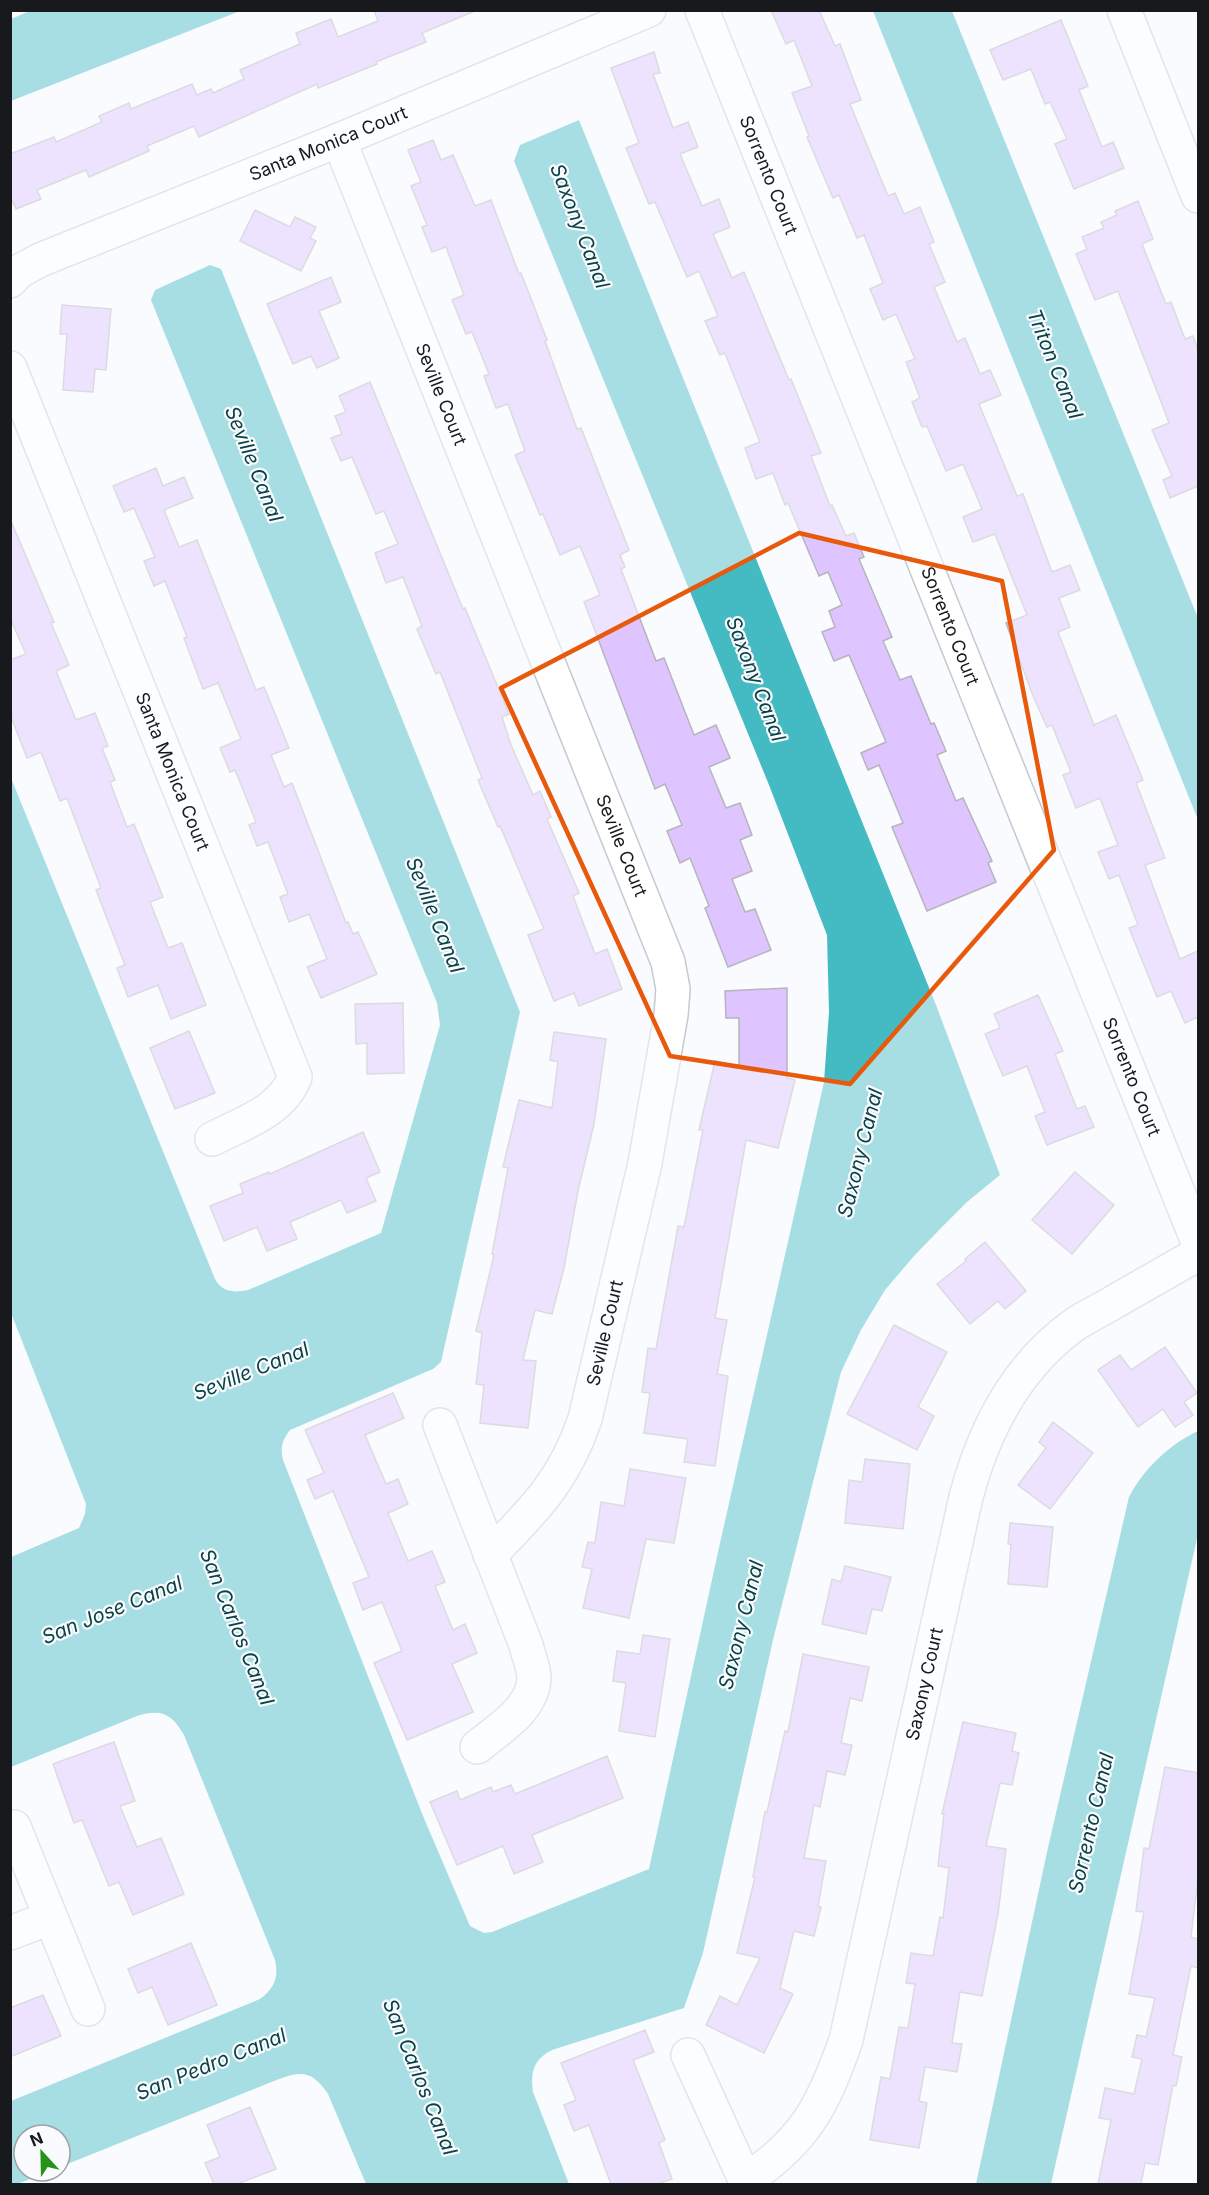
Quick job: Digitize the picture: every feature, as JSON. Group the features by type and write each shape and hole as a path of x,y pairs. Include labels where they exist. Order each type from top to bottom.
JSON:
{"street":[{"name":"Santa Monica Court","path":"10,281 18,272 40,261 339,140 649,10"},
{"name":"Sorrento Court","path":"702,10 1198,1242"},
{"path":"1124,10 1198,196"},
{"name":"Seville Court","path":"339,140 668,962 673,989 671,1015 645,1163 585,1419 570,1457 553,1486 537,1508 490,1555"},
{"name":"Santa Monica Court","path":"10,368 294,1077 278,1103 263,1114 212,1139"},
{"name":"Saxony Court","path":"688,2055 746,2183 794,2142 813,2118 825,2095 846,2040 966,1497 989,1428 1007,1397 1029,1368 1075,1324 1198,1254"},
{"path":"440,1425 526,1645 534,1677 530,1696 517,1714 477,1747"},
{"path":"14,1827 88,2009"},
{"path":"10,1934 50,1918"}],"highlighted area":[{"path":"799,533 1002,581 1054,850 850,1084 670,1056 501,688"}],"water":[{"path":"32,10 240,11 11,101 11,19"},
{"name":"Triton Canal","path":"873,11 952,11 1198,618 1198,820"},
{"path":"579,120 936,1005 1000,1175 967,1202 914,1256 885,1290 861,1330 841,1372 773,1640 703,1953 684,2008 552,2050 537,2062 532,2078 533,2092 569,2184 366,2184 328,2094 312,2077 295,2074 72,2162 72,2123 12,2123 12,2183 20,2183 11,2184 11,2101 260,1999 272,1987 276,1972 275,1960 184,1735 170,1717 159,1713 137,1716 11,1767 11,1557 79,1528 85,1514 86,1504 11,1313 11,778 215,1279 221,1287 233,1291 248,1290 381,1233 440,1025 437,1003 151,300 155,290 210,265 221,269 520,1012 441,1362 433,1369 290,1430 282,1444 283,1460 423,1816 470,1926 484,1933 492,1932 649,1869 824,1082 829,1012 827,935 769,785 514,161 520,145"},
{"name":"Sorrento Canal","path":"1198,1431 1198,1534 1051,2184 976,2184 1047,1852 1129,1497 1158,1458 1177,1443"}],"building":[{"path":"374,10 475,11 422,33 426,42 376,62 377,64 318,88 317,84 199,137 194,126 147,146 149,151 89,177 86,170 37,190 41,199 16,209 10,196 10,154 54,137 56,142 102,122 99,116 129,103 131,109 192,84 197,95 211,89 213,93 244,79 240,70 300,44 296,33 331,19 338,37 378,21"},
{"path":"771,10 819,10 835,46 840,44 861,100 850,104 888,196 895,193 904,214 920,207 934,242 929,244 945,282 934,287 957,342 965,338 980,374 990,370 1001,395 979,404 1017,496 1023,494 1052,572 1070,565 1080,590 1059,598 1070,627 1058,632 1094,725 1116,715 1143,780 1136,783 1165,858 1145,865 1180,959 1198,951 1198,1017 1185,1023 1171,991 1157,997 1129,928 1138,925 1119,875 1109,879 1098,852 1118,845 1100,798 1076,808 1063,775 1071,772 1052,725 1047,727 1033,696 1006,623 1027,615 995,534 973,542 963,517 982,509 963,464 946,471 927,426 922,427 912,402 920,398 906,362 915,359 896,314 883,320 870,289 883,283 864,235 857,238 839,195 833,198 807,137 809,136 792,93 812,86 794,40 786,44"},
{"path":"1061,20 1088,86 1079,90 1102,147 1113,142 1124,168 1074,189 1055,144 1067,139 1050,102 1045,104 1031,69 1003,80 990,50"},
{"path":"654,52 660,73 653,74 673,128 688,122 698,147 680,154 702,206 719,199 730,227 713,234 732,278 744,272 821,453 811,456 830,506 832,505 846,536 854,533 864,557 859,559 892,637 883,641 900,680 911,676 931,724 934,723 946,751 937,755 956,801 963,798 992,861 988,863 996,882 927,911 892,827 903,823 879,765 868,770 861,753 886,742 849,655 834,661 822,632 835,627 829,611 842,605 828,572 819,576 788,503 785,505 773,473 756,479 745,448 760,442 725,353 720,355 705,321 718,316 699,271 687,277 655,202 649,204 626,148 639,143 611,68"},
{"path":"433,140 441,160 453,155 475,206 491,200 547,340 545,341 577,429 581,428 629,550 620,555 625,567 621,569 656,661 664,658 694,735 716,725 730,758 709,767 726,808 740,803 752,835 740,840 752,871 732,879 745,912 755,909 771,950 728,967 705,908 709,906 690,858 680,863 667,831 682,825 665,784 655,789 584,602 600,595 580,546 560,555 543,514 540,515 515,455 525,451 508,404 496,408 484,376 489,374 472,332 466,334 452,300 464,295 446,247 432,252 422,227 427,225 411,186 421,182 408,150"},
{"path":"1138,201 1153,239 1142,244 1166,304 1171,302 1185,339 1193,336 1198,350 1198,486 1170,498 1163,480 1172,476 1152,430 1169,423 1158,394 1118,291 1095,300 1076,254 1087,249 1082,237 1104,228 1101,222 1117,215 1115,211"},
{"path":"255,210 290,227 295,217 316,227 310,238 316,241 301,271 240,241"},
{"path":"331,277 341,302 319,311 339,358 317,368 311,356 293,364 267,304"},
{"path":"62,305 111,309 106,370 95,369 93,392 63,390 67,334 60,334"},
{"path":"370,382 463,609 465,608 509,714 502,717 511,745 533,795 540,791 551,817 547,819 579,893 573,896 595,954 607,949 622,989 579,1006 574,993 554,1001 528,935 544,929 478,780 482,778 440,672 436,674 417,629 422,626 403,577 386,583 375,553 398,544 384,511 376,514 352,457 341,461 331,438 342,434 335,416 346,412 339,396"},
{"path":"156,468 163,486 184,477 193,498 164,510 179,547 197,540 256,690 264,687 289,748 271,755 284,787 292,783 346,923 348,922 353,934 358,932 377,974 321,998 307,967 327,959 309,914 289,922 280,897 288,894 268,842 257,846 249,825 256,822 235,770 230,772 220,748 241,739 218,683 203,689 184,638 187,637 165,581 154,586 144,561 155,557 134,508 124,512 113,486"},
{"path":"11,521 54,622 51,623 69,665 56,671 76,720 95,713 108,746 102,748 115,780 110,782 127,827 134,824 163,897 150,902 168,948 182,943 206,1005 171,1019 158,985 128,997 117,968 125,965 96,890 101,888 67,798 60,801 41,752 27,758 10,714 10,660 26,654 10,618"},
{"path":"787,988 787,1078 795,1080 778,1148 746,1140 715,1318 727,1320 717,1374 728,1376 715,1466 684,1462 688,1439 644,1433 650,1393 642,1392 648,1348 656,1349 678,1226 684,1227 703,1130 699,1130 715,1061 739,1067 739,1018 726,1018 725,991"},
{"path":"1038,995 1063,1051 1055,1054 1077,1109 1085,1106 1094,1127 1047,1145 1035,1116 1045,1112 1027,1066 1003,1076 985,1034 1000,1028 994,1014"},
{"path":"403,1003 404,1073 367,1074 367,1043 356,1044 355,1004"},
{"path":"189,1031 215,1093 175,1109 150,1048"},
{"path":"554,1032 606,1039 594,1124 552,1314 535,1310 523,1360 536,1361 528,1428 480,1423 484,1385 476,1384 482,1333 476,1331 494,1255 492,1254 508,1168 503,1167 519,1100 552,1108 558,1062 550,1060"},
{"path":"363,1132 380,1172 366,1178 376,1201 347,1213 341,1200 290,1222 297,1239 267,1251 257,1227 224,1241 210,1206 243,1193 240,1184 269,1172 270,1174"},
{"path":"1075,1172 1114,1205 1072,1254 1032,1220"},
{"path":"985,1242 1026,1291 1005,1309 998,1301 970,1324 937,1284"},
{"path":"894,1325 947,1352 918,1407 934,1416 917,1450 847,1414"},
{"path":"1165,1347 1197,1393 1184,1402 1193,1415 1175,1427 1163,1409 1138,1427 1098,1370 1120,1355 1131,1370"},
{"path":"393,1393 404,1418 365,1435 386,1484 398,1479 408,1504 388,1513 408,1561 432,1551 445,1582 435,1586 453,1630 465,1624 477,1653 452,1664 473,1712 407,1740 374,1663 402,1651 382,1602 363,1610 353,1583 369,1577 333,1491 315,1499 307,1480 324,1473 305,1430"},
{"path":"1053,1422 1093,1453 1050,1509 1018,1485 1046,1448 1039,1442"},
{"path":"865,1459 910,1464 903,1529 845,1523 849,1480 862,1482"},
{"path":"630,1469 686,1478 674,1543 646,1539 629,1618 583,1608 592,1569 582,1567 588,1542 595,1543 601,1502 624,1506"},
{"path":"1010,1523 1053,1527 1047,1587 1008,1584"},
{"path":"845,1566 891,1577 882,1611 872,1609 866,1634 822,1624 832,1579 841,1582"},
{"path":"643,1635 670,1639 655,1737 619,1731 626,1683 613,1681 617,1651 640,1654"},
{"path":"803,1654 869,1667 862,1701 850,1698 841,1743 852,1745 845,1775 827,1771 820,1807 814,1805 804,1858 826,1861 818,1906 821,1907 814,1936 794,1931 780,1988 793,1994 764,2053 706,2025 720,1996 737,2005 760,1958 737,1953 755,1877 753,1877 765,1812 767,1812 785,1731 788,1732"},
{"path":"963,1722 1016,1733 1012,1751 1019,1753 1012,1785 1000,1783 986,1846 1006,1849 998,1914 982,1996 960,1992 952,2043 962,2044 957,2072 925,2067 919,2101 927,2103 919,2148 870,2140 881,2077 890,2079 899,2027 908,2028 915,1984 906,1983 911,1953 933,1956 940,1917 943,1918 949,1868 938,1866 944,1814 942,1814"},
{"path":"114,1742 135,1801 120,1806 137,1847 161,1838 184,1894 133,1915 119,1882 109,1886 82,1820 74,1823 53,1764"},
{"path":"607,1756 623,1798 532,1835 543,1862 514,1874 503,1846 457,1865 430,1802 457,1791 460,1800 491,1787 493,1792 511,1785 515,1794"},
{"path":"1165,1767 1198,1773 1198,1878 1191,1937 1198,1939 1198,1968 1191,1966 1173,2055 1182,2057 1176,2086 1173,2085 1158,2165 1145,2163 1141,2184 1098,2184 1111,2120 1099,2118 1105,2088 1134,2094 1142,2059 1132,2057 1137,2035 1146,2037 1155,1998 1129,1994 1144,1912 1136,1911 1144,1848 1149,1849"},
{"path":"191,1943 217,2005 168,2025 152,1987 138,1993 128,1969"},
{"path":"43,1995 61,2036 10,2057 10,2008"},
{"path":"645,2030 654,2052 633,2060 665,2140 659,2143 672,2179 657,2184 611,2184 589,2125 574,2131 564,2105 576,2100 561,2063"},
{"path":"250,2107 276,2169 237,2184 214,2184 205,2163 220,2157 207,2125"}],"water label":[{"name":"Saxony Canal","path":"580,226"},
{"name":"Seville Canal","path":"254,464"},
{"name":"Saxony Canal","path":"756,679"},
{"name":"Seville Canal","path":"435,915"},
{"name":"Saxony Canal","path":"860,1153"},
{"name":"Seville Canal","path":"251,1371"},
{"name":"San Jose Canal","path":"112,1610"},
{"name":"Saxony Canal","path":"741,1625"},
{"name":"San Carlos Canal","path":"237,1627"},
{"name":"San Pedro Canal","path":"211,2064"},
{"name":"San Carlos Canal","path":"420,2077"}]}
